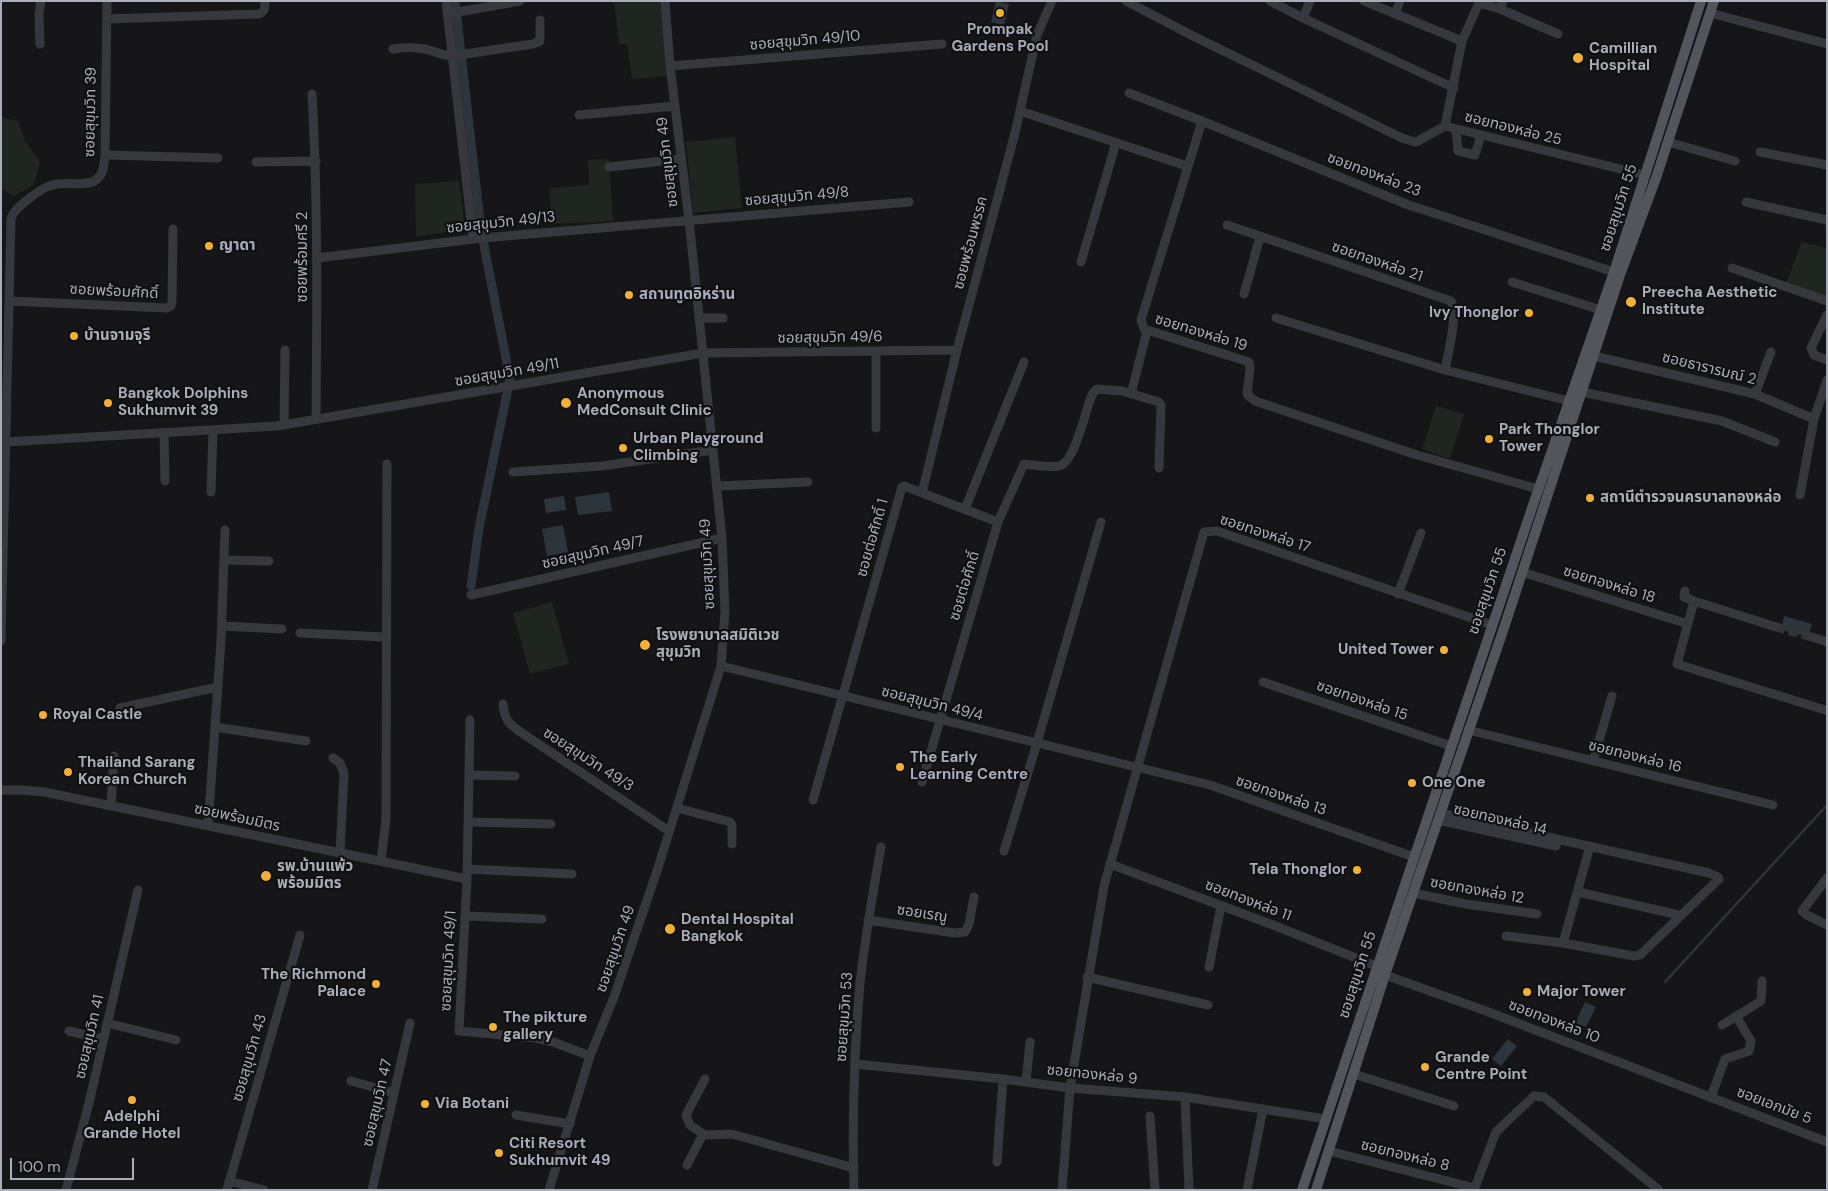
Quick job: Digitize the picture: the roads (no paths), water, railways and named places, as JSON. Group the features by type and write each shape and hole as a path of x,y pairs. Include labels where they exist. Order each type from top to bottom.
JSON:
{"main road":[{"name":"ซอยสุขุมวิท 55","path":"1316,1190 1413,893 1419,858 1451,746 1511,568 1543,490 1590,355 1617,273 1645,175 1702,1"},
{"name":"ซอยสุขุมวิท 55","path":"1574,402 1582,392 1601,310 1656,178 1714,1"},
{"path":"1679,69 1692,67"},
{"path":"1679,69 1688,78"},
{"path":"1645,175 1656,178"},
{"name":"ซอยสุขุมวิท 55","path":"1302,1190 1376,966 1419,858 1439,816 1504,628 1522,572 1543,490"},
{"path":"1511,568 1522,572"},
{"path":"1492,625 1504,628"},
{"path":"1458,726 1468,730"},
{"path":"1451,746 1461,750"},
{"path":"1376,966 1386,975"},
{"path":"1326,1119 1338,1123"},
{"path":"1316,1147 1329,1151"}],"street":[{"path":"40,44 41,1"},
{"name":"ซอยสุขุมวิท 39","path":"1,641 6,442 4,360 9,301 10,224 13,213 46,187 57,184 88,183 96,180 103,169 105,155 107,1"},
{"path":"107,19 262,14 266,1"},
{"path":"446,1 473,239"},
{"path":"447,14 520,1"},
{"name":"ซอยสุขุมวิท 49","path":"549,1190 590,1056 614,997 721,666 725,612 722,538 689,220 670,66 665,1"},
{"name":"ซอยพร้อมพรรค","path":"922,494 957,350 1020,111 1037,36 1052,1"},
{"path":"1126,1 1203,42 1402,138 1415,142 1445,126"},
{"path":"1270,1 1454,88"},
{"path":"1303,18 1310,1"},
{"path":"1364,1 1462,42"},
{"path":"1395,14 1400,1"},
{"path":"1477,2 1501,5 1558,34"},
{"name":"ซอยทองหล่อ 25","path":"1477,2 1462,42 1445,126 1645,175"},
{"path":"1710,13 1827,44"},
{"path":"393,49 424,49 445,56 452,56 537,43 540,41 540,20"},
{"name":"ซอยสุขุมวิท 49/10","path":"670,66 942,44"},
{"name":"ซอยทองหล่อ 23","path":"1129,93 1406,204 1617,273"},
{"name":"ซอยพร้อมศรี 2","path":"312,94 316,161 316,419"},
{"path":"579,115 675,106"},
{"path":"1020,111 1187,166"},
{"name":"ซอยทองหล่อ 19","path":"1202,121 1187,166 1142,320 1142,326 1147,331 1249,362 1248,396 1255,401 1417,455 1543,490"},
{"path":"1456,129 1458,152 1475,155 1481,135"},
{"path":"1668,142 1735,161"},
{"path":"1081,262 1116,143"},
{"path":"1760,152 1827,165"},
{"path":"105,155 218,158"},
{"path":"609,167 681,159"},
{"path":"256,162 316,161"},
{"name":"ซอยสุขุมวิท 49/8","path":"689,220 908,202"},
{"path":"1746,202 1827,220"},
{"name":"ซอยสุขุมวิท 49/13","path":"317,258 473,239 689,220"},
{"name":"ซอยทองหล่อ 21","path":"1227,226 1451,301 1453,306 1453,325 1445,370"},
{"name":"ซอยพร้อมศักดิ์","path":"9,301 167,308 171,306 172,302 173,230"},
{"path":"1244,294 1260,237"},
{"path":"1732,268 1827,301"},
{"path":"1512,282 1601,310"},
{"path":"1827,315 1811,348 1814,355 1827,360"},
{"path":"699,318 723,318"},
{"path":"1276,318 1445,370 1574,402"},
{"path":"1147,331 1131,394 1159,402 1162,405 1159,468"},
{"path":"284,425 285,350"},
{"name":"ซอยสุขุมวิท 49/6","path":"703,353 957,350"},
{"path":"876,351 876,428"},
{"path":"1755,394 1771,352"},
{"name":"ซอยสุขุมวิท 49/11","path":"6,442 284,425 703,353"},
{"name":"ซอยธารารมณ์ 2","path":"1590,355 1755,394 1814,419"},
{"path":"965,509 1024,362"},
{"path":"1800,495 1814,419 1827,380"},
{"name":"ซอยต่อศักดิ์","path":"922,782 998,522 1024,464 1061,466 1067,461 1081,429 1093,392 1098,388 1131,394"},
{"path":"1582,392 1707,417 1775,442"},
{"path":"211,492 213,430"},
{"path":"164,433 165,480"},
{"path":"512,472 602,466 713,450"},
{"path":"381,861 386,819 385,637 387,464"},
{"path":"716,486 808,482"},
{"name":"ซอยต่อศักดิ์ 1","path":"842,696 901,489 904,486 998,522"},
{"path":"1004,851 1101,522"},
{"path":"208,826 222,626 225,530"},
{"name":"ซอยทองหล่อ 17","path":"1136,768 1204,532 1217,530 1492,625"},
{"path":"1398,594 1421,533"},
{"name":"ซอยสุขุมวิท 49/7","path":"471,595 722,538"},
{"path":"224,560 270,561"},
{"name":"ซอยทองหล่อ 18","path":"1522,572 1688,624"},
{"path":"1685,591 1684,597 1694,601 1776,626"},
{"path":"1694,601 1677,664 1826,710"},
{"path":"222,626 282,629"},
{"path":"300,633 385,637"},
{"path":"1812,637 1827,642"},
{"name":"ซอยสุขุมวิท 49/4","path":"721,666 1136,768"},
{"name":"ซอยทองหล่อ 15","path":"1263,682 1451,746"},
{"path":"120,708 218,688"},
{"path":"813,800 842,696"},
{"path":"1593,761 1612,696"},
{"name":"ซอยสุขุมวิท 49/3","path":"503,704 507,722 519,732 669,831"},
{"name":"ซอยสุขุมวิท 49/1","path":"470,720 467,874 459,1031 536,1038 553,1042 590,1056"},
{"path":"215,727 306,741"},
{"name":"ซอยทองหล่อ 16","path":"1468,730 1773,805"},
{"path":"111,806 114,756"},
{"path":"333,758 340,762 344,773 340,854"},
{"path":"1062,1190 1070,1088 1087,977 1104,886 1136,768"},
{"name":"ซอยทองหล่อ 13","path":"1136,768 1217,788 1419,858"},
{"path":"469,775 515,776"},
{"name":"ซอยพร้อมมิตร","path":"1,790 44,792 340,854 467,874 572,874"},
{"path":"676,808 730,822 732,825 732,844"},
{"path":"1439,816 1590,846 1718,876 1719,879 1679,915 1640,955 1634,956 1563,943 1506,936"},
{"name":"ซอยทองหล่อ 14","path":"1439,816 1556,846"},
{"path":"468,822 551,824"},
{"path":"1563,943 1590,846"},
{"name":"ซอยสุขุมวิท 53","path":"854,1190 855,1064 860,983 868,920 881,847"},
{"name":"ซอยทองหล่อ 11","path":"1110,864 1376,966"},
{"path":"1827,878 1802,911 1807,916 1827,925"},
{"name":"ซอยสุขุมวิท 41","path":"66,1190 89,1103 138,890"},
{"path":"1578,892 1679,915"},
{"name":"ซอยทองหล่อ 12","path":"1413,893 1466,904 1537,914"},
{"name":"ซอยเรณู","path":"868,920 954,933 965,932 968,929 974,897"},
{"path":"1209,967 1221,906"},
{"path":"465,916 542,919"},
{"name":"ซอยสุขุมวิท 43","path":"228,1185 300,935"},
{"name":"ซอยทองหล่อ 10","path":"1386,975 1711,1097"},
{"path":"1087,977 1208,1005"},
{"path":"1722,1025 1761,1001 1762,981"},
{"path":"1711,1097 1725,1059 1749,1051 1751,1041 1736,1016"},
{"name":"ซอยสุขุมวิท 47","path":"372,1190 410,1023"},
{"path":"107,1024 176,1040"},
{"path":"68,1031 103,1039"},
{"path":"1026,1082 1030,1042"},
{"name":"ซอยทองหล่อ 9","path":"855,1064 1003,1079 1070,1088 1185,1098 1263,1108 1326,1119"},
{"path":"1354,1074 1454,1106"},
{"path":"705,1079 686,1115 690,1125 703,1134 732,1134 854,1168"},
{"path":"997,1162 1003,1079"},
{"path":"351,1081 394,1093"},
{"path":"1475,1189 1496,1132 1534,1096 1544,1098 1659,1190"},
{"name":"ซอยเอกมัย 5","path":"1711,1097 1827,1142"},
{"path":"1185,1098 1189,1190"},
{"path":"1247,1190 1263,1108"},
{"path":"516,1115 570,1124"},
{"path":"1150,1116 1155,1190"},
{"path":"687,1165 703,1134"},
{"name":"ซอยทองหล่อ 8","path":"1329,1151 1475,1189"},
{"path":"228,1185 264,1190"}],"waterway":[{"path":"455,1 481,230 510,379 479,528 471,586"},
{"path":"1665,982 1827,805"}],"tunnel":[{"path":"1776,627 1812,637"}],"place":[{"name":"Prompak Gardens Pool","path":"1000,13"},
{"name":"Camillian Hospital","path":"1578,58"},
{"name":"ญาดา","path":"209,246"},
{"name":"สถานทูตอิหร่าน","path":"629,295"},
{"name":"Preecha Aesthetic Institute","path":"1631,302"},
{"name":"Ivy Thonglor","path":"1529,313"},
{"name":"บ้านจามจุรี","path":"74,336"},
{"name":"Bangkok Dolphins Sukhumvit 39","path":"108,403"},
{"name":"Anonymous MedConsult Clinic","path":"566,403"},
{"name":"Park Thonglor Tower","path":"1489,439"},
{"name":"Urban Playground Climbing","path":"623,448"},
{"name":"สถานีตำรวจนครบาลทองหล่อ","path":"1590,498"},
{"name":"โรงพยาบาลสมิติเวช สุขุมวิท","path":"645,645"},
{"name":"United Tower","path":"1444,650"},
{"name":"Royal Castle","path":"43,715"},
{"name":"The Early Learning Centre","path":"900,767"},
{"name":"Thailand Sarang Korean Church","path":"68,772"},
{"name":"One One","path":"1412,783"},
{"name":"Tela Thonglor","path":"1357,870"},
{"name":"รพ.บ้านแพ้ว พร้อมมิตร","path":"266,876"},
{"name":"Dental Hospital Bangkok","path":"670,929"},
{"name":"The Richmond Palace","path":"376,984"},
{"name":"Major Tower","path":"1527,992"},
{"name":"The pikture gallery","path":"493,1027"},
{"name":"Grande Centre Point","path":"1425,1067"},
{"name":"Adelphi Grande Hotel","path":"132,1100"},
{"name":"Via Botani","path":"425,1104"},
{"name":"Citi Resort Sukhumvit 49","path":"499,1153"}]}
